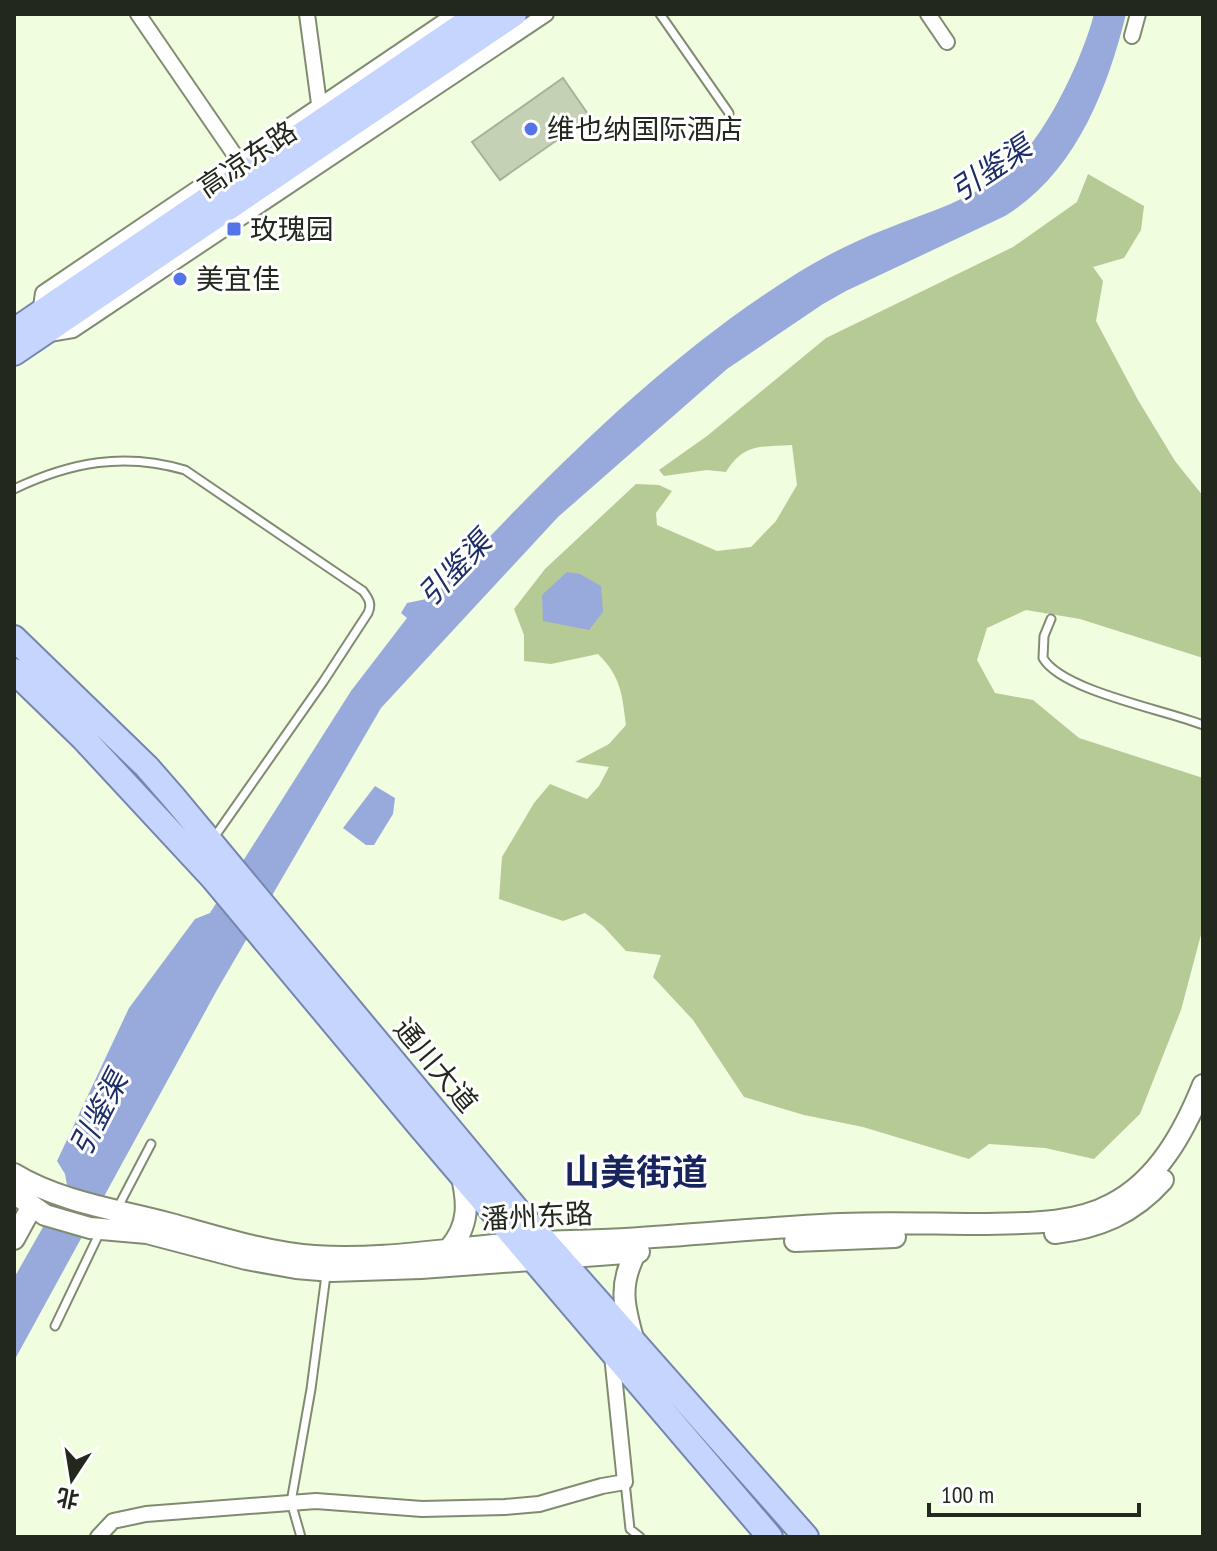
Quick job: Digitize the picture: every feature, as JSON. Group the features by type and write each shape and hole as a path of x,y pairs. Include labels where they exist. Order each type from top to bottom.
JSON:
{"main road":[{"name":"高凉东路","path":"14,331 40,325 188,244 282,181 330,129 479,14"},
{"name":"高凉东路","path":"14,353 40,325 243,167 330,129 514,14"},
{"name":"通川大道","path":"14,638 147,767 211,859 540,1251 652,1381 806,1537"},
{"name":"通川大道","path":"14,671 211,859"},
{"name":"通川大道","path":"279,941 461,1173 540,1251"},
{"name":"潘州东路","path":"14,1193 38,1210 96,1229 147,1233 246,1259 421,1268 540,1251 842,1224 1025,1223 1077,1216 1113,1204 1154,1171 1183,1130 1203,1085"},
{"name":"潘州东路","path":"14,1174 39,1188 56,1193 326,1264 449,1249 636,1252 812,1240 1049,1234 1082,1230 1124,1214 1151,1193 1186,1151 1203,1116"},
{"path":"449,1249 457,1240 467,1212 461,1173"},
{"path":"14,1239 38,1210"},
{"path":"624,1349 623,1290 628,1267 636,1252"},
{"name":"通川大道","path":"652,1381 770,1537"}],"street":[{"path":"138,14 243,167"},
{"path":"307,14 330,129"},
{"path":"330,129 455,14"},
{"path":"330,129 546,14"},
{"path":"928,14 947,42"},
{"path":"1132,36 1138,14"},
{"path":"98,1537 105,1527 122,1517 291,1502 422,1509 505,1507 547,1502 625,1482 624,1349"}],"lane":[{"path":"660,14 729,113"},
{"path":"14,489 57,471 125,459 155,462 185,470 363,591 368,598 368,613 211,859"},
{"path":"1051,619 1044,636 1043,658 1057,672 1083,686 1203,725"},
{"path":"111,1208 151,1144"},
{"path":"55,1326 96,1229"},
{"path":"301,1537 291,1502 315,1360 326,1264"},
{"path":"625,1482 630,1529 640,1537"}],"green space":[{"path":"1088,174 1144,206 1141,230 1124,258 1093,267 1103,281 1096,321 1175,461 1203,496 1203,658 1080,619 1026,610 987,628 977,660 995,693 1033,700 1079,738 1203,778 1203,927 1181,1010 1140,1114 1094,1159 1045,1148 989,1144 969,1159 863,1127 804,1115 744,1097 693,1020 653,977 661,955 626,951 603,926 585,913 563,921 499,899 502,857 534,803 550,784 587,799 599,786 609,767 575,762 609,744 626,725 619,686 612,670 598,654 551,664 524,661 524,635 514,609 545,569 636,484 659,485 672,491 656,513 657,525 717,551 751,547 776,521 797,485 792,445 754,448 740,456 726,472 707,470 664,476 659,470 707,436 826,338 1013,247 1077,202"}],"water":[{"name":"引鉴渠","path":"1094,14 1126,14 1109,72 1085,128 1051,177 1030,198 1005,216 846,291 727,369 558,517 381,708 217,990 14,1361 14,1278 67,1185 57,1161 129,1008 195,919 210,913 351,691 407,618 401,613 407,603 431,598 605,423 698,343 747,306 830,254 967,196 1010,167 1037,136 1061,96 1081,53"},
{"path":"567,572 580,574 601,586 603,612 589,630 543,621 542,595"},
{"path":"375,786 395,798 393,814 374,845 366,845 343,828"}],"building":[{"name":"维也纳国际酒店","path":"563,78 590,117 500,180 472,142"}],"place":[{"name":"维也纳国际酒店","path":"531,129"},
{"name":"玫瑰园","path":"234,229"},
{"name":"美宜佳","path":"180,279"}],"district":[{"name":"山美街道","path":"636,1172"}]}
